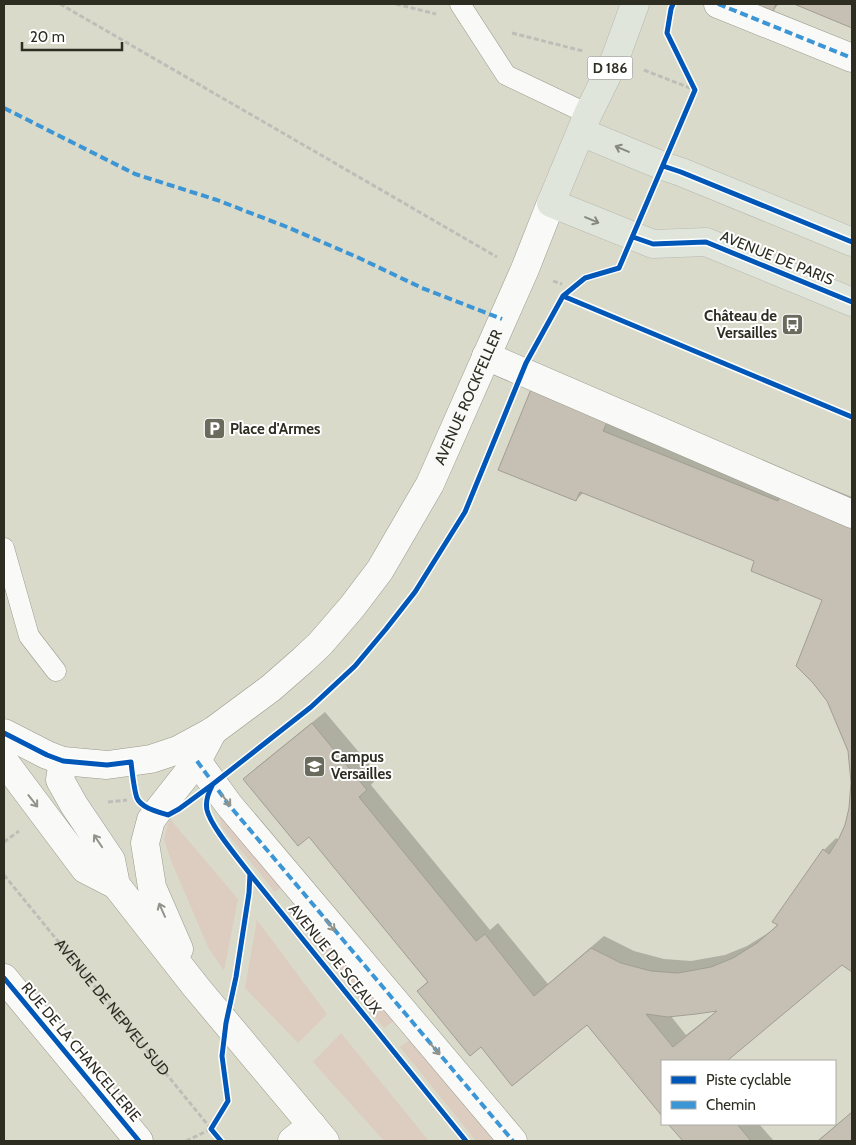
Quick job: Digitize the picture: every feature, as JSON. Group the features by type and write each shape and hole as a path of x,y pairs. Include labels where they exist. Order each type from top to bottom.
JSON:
{"main road":[{"name":"AVENUE ROCKFELLER","path":"551,203 584,123 614,59 635,4"},
{"path":"584,123 663,166 852,242"},
{"name":"AVENUE DE PARIS","path":"551,203 653,244 706,242 852,302"}],"street":[{"path":"718,4 852,58"},
{"name":"AVENUE ROCKFELLER","path":"213,731 271,688 304,660 352,608 380,570 430,484 551,203"},
{"path":"486,356 852,514"},
{"path":"4,733 63,761 107,765 151,759 178,750 213,731"},
{"path":"196,987 152,887 145,843 151,820 197,761 213,731"},
{"path":"63,761 60,780 74,805 111,860 116,885"},
{"name":"AVENUE DE SCEAUX","path":"197,761 229,805 513,1141"},
{"path":"4,762 85,869 116,885 310,1136"},
{"name":"RUE DE LA CHANCELLERIE","path":"4,978 139,1141"}],"lane":[{"path":"460,4 506,75 584,123"},
{"path":"4,548 29,636 56,671"}],"path":[{"path":"60,4 493,256"},
{"path":"614,59 695,90"},
{"path":"250,874 256,882"},
{"path":"236,977 249,893 250,874"},
{"path":"186,1141 211,1129 228,1101 223,1065"}],"shaded area":[{"path":"227,810 287,883 275,892 222,827 219,817"},
{"path":"170,819 238,899 224,971 208,947 172,863 164,840"},
{"path":"301,899 400,1016 384,1028 288,910"},
{"path":"257,920 327,1014 298,1043 245,988"},
{"path":"341,1033 429,1141 384,1141 313,1062"},
{"path":"415,1036 503,1141 476,1141 400,1047"}],"building":[{"path":"752,4 776,4 773,12"},
{"path":"794,4 852,4 852,28"},
{"path":"532,387 609,418 603,431 778,501 784,487 852,514 852,972 842,965 728,1060 661,1060 661,1115 587,1025 512,1086 481,1047 470,1056 417,991 428,982 309,837 298,846 243,779 312,723 367,790 359,797 476,941 485,934 534,996 591,948 621,963 651,971 678,973 711,967 733,958 757,943 778,925 772,922 823,849 829,854 845,825 849,808 851,782 848,751 827,701 796,666 822,600 751,571 754,561 580,492 576,501 498,470","holes":["717,1011 673,1047 646,1014 668,1017"]},
{"path":"852,1112 852,1141 818,1141"},
{"path":"669,1125 738,1125 751,1141 683,1141"}],"marked path":[{"path":"718,4 852,58"},
{"path":"4,108 135,174 217,200 287,227 422,288 502,319"},
{"path":"197,761 229,805 513,1141"}],"cycle path":[{"path":"4,733 63,761 107,765 131,762 135,790 139,801 151,809 168,815 213,784 311,707 355,666 415,592 465,512 526,363 563,296 585,278 619,268 695,90 667,33 673,4"},
{"path":"663,166 852,242"},
{"path":"633,237 653,244 706,242 852,302"},
{"path":"563,296 852,417"},
{"path":"213,784 208,796 207,810 219,834 466,1141"},
{"path":"221,1141 211,1129 228,1101 222,1056 249,893 250,874"},
{"path":"4,978 139,1141"}],"place":[{"name":"Château de Versailles","path":"793,325"},
{"name":"Place d'Armes","path":"214,429"},
{"name":"Campus Versailles","path":"315,766"}]}
